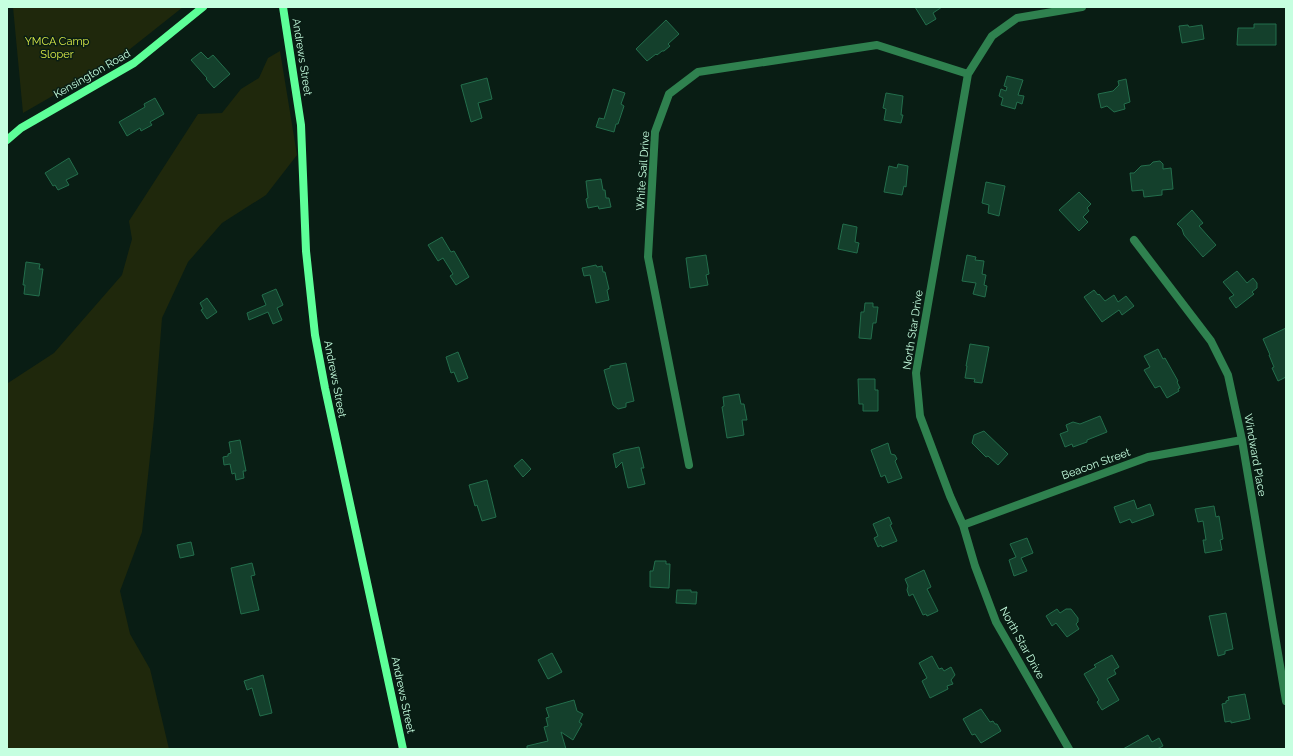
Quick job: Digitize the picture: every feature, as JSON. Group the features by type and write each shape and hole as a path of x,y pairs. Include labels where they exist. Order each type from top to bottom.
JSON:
{"street":[{"name":"Kensington Road","path":"7,140 21,128 134,63 203,7"},
{"name":"Andrews Street","path":"283,7 301,125 306,251 315,335 403,749"},
{"name":"North Star Drive","path":"1069,749 996,622 975,566 963,525 950,496 920,416 916,372 968,74 992,36 1017,18 1082,7"},
{"name":"White Sail Drive","path":"689,465 648,257 655,132 668,94 698,72 877,45 968,74"},
{"name":"Windward Place","path":"1134,240 1211,340 1228,375 1242,440 1286,701"},
{"name":"Beacon Street","path":"963,525 1148,457 1242,440"}],"green space":[{"name":"YMCA Camp Sloper","path":"13,7 183,7 120,57 23,113"},
{"path":"280,51 297,155 266,195 222,223 188,262 162,318 154,419 142,532 120,591 130,634 150,669 169,749 7,749 7,382 8,383 54,353 122,275 132,239 129,221 198,114 222,113 241,89 259,78 268,58"}],"building":[{"path":"915,7 942,7 933,13 936,19 926,25"},
{"path":"666,20 679,34 668,44 670,46 647,61 636,49"},
{"path":"1254,24 1276,24 1276,45 1237,45 1238,28 1254,28"},
{"path":"1188,25 1189,27 1202,25 1204,39 1182,43 1179,26"},
{"path":"201,52 208,59 213,55 230,74 214,88 191,60"},
{"path":"1007,76 1023,80 1018,95 1024,96 1022,104 1017,102 1015,109 1001,105 1003,98 999,96 1001,89 1006,91 1007,87 1004,86"},
{"path":"487,78 492,99 478,103 482,118 471,122 461,85"},
{"path":"1126,79 1130,102 1124,104 1125,109 1114,112 1107,106 1101,108 1098,94 1113,91 1119,85 1118,81"},
{"path":"613,89 625,93 621,104 624,106 614,132 596,127 599,118 604,119"},
{"path":"886,93 903,96 901,115 903,115 901,123 884,120 886,109 883,108"},
{"path":"155,98 164,114 150,122 152,125 141,131 140,128 127,136 119,122 145,107 144,104"},
{"path":"69,158 78,174 66,180 69,185 58,190 55,185 53,186 45,173"},
{"path":"1160,161 1163,164 1163,169 1171,168 1173,189 1162,190 1162,195 1144,197 1143,190 1132,191 1130,173 1134,173 1141,166 1150,165 1153,162"},
{"path":"898,164 908,166 906,187 904,186 902,195 884,192 889,166 897,168"},
{"path":"601,179 603,190 605,190 606,198 609,198 611,207 599,209 598,206 588,208 586,199 588,198 586,181"},
{"path":"986,182 1005,186 999,216 988,213 989,205 982,203"},
{"path":"1079,192 1091,204 1087,208 1089,211 1083,217 1088,222 1079,231 1059,210"},
{"path":"1192,210 1203,223 1199,226 1216,245 1203,257 1184,235 1182,229 1177,224"},
{"path":"843,224 857,227 855,242 859,243 857,253 838,249"},
{"path":"442,237 451,252 454,251 469,277 456,285 450,276 453,274 443,258 438,261 428,245"},
{"path":"706,255 709,274 706,275 708,285 690,288 686,258"},
{"path":"967,255 976,257 975,260 984,261 982,274 986,275 984,285 987,286 985,297 973,294 976,283 962,281"},
{"path":"26,262 40,264 39,269 43,269 39,296 24,294 25,285 23,285"},
{"path":"596,265 597,267 602,266 603,272 605,272 609,289 607,290 609,300 596,303 590,275 584,276 582,268"},
{"path":"1237,271 1247,283 1253,278 1257,283 1257,288 1252,292 1254,294 1236,308 1229,298 1234,295 1223,282"},
{"path":"276,289 283,305 277,308 282,320 273,324 268,312 249,320 247,313 266,305 262,295"},
{"path":"1094,290 1105,301 1114,295 1118,302 1126,296 1134,306 1122,315 1119,310 1102,322 1084,297"},
{"path":"207,298 217,312 207,319 201,310 203,309 200,303"},
{"path":"865,303 873,303 873,307 878,307 876,323 873,323 871,339 859,338 861,312 864,312"},
{"path":"1286,328 1286,377 1278,381 1272,368 1274,367 1263,339"},
{"path":"970,344 989,347 982,383 974,382 975,379 965,378"},
{"path":"1158,349 1178,381 1177,382 1180,388 1178,389 1179,391 1167,398 1160,386 1155,388 1144,370 1150,367 1144,356"},
{"path":"458,352 468,378 458,382 454,372 451,373 446,357"},
{"path":"626,363 634,401 626,403 626,407 618,409 613,405 604,370 610,368 610,366"},
{"path":"858,379 875,379 875,390 878,390 878,411 863,411 863,404 859,404"},
{"path":"739,394 741,404 744,404 747,420 742,420 744,435 727,438 722,407 724,406 723,397"},
{"path":"1100,416 1107,432 1073,447 1072,444 1065,447 1060,434 1068,431 1066,425 1073,422 1080,424"},
{"path":"984,431 1008,454 998,465 988,456 986,457 972,443 974,435"},
{"path":"240,440 246,471 243,471 244,478 236,480 235,473 232,474 230,464 224,465 223,457 228,456 228,454 231,453 229,442"},
{"path":"888,443 891,454 895,455 897,459 895,461 902,478 888,483 885,475 881,477 871,450"},
{"path":"639,447 644,468 641,468 645,484 628,488 622,462 616,468 613,454"},
{"path":"522,459 531,469 523,477 514,466"},
{"path":"487,480 496,517 482,521 477,505 475,506 469,485"},
{"path":"1134,500 1137,509 1150,504 1154,515 1132,523 1130,519 1120,523 1114,507"},
{"path":"1214,506 1216,517 1219,516 1223,539 1220,540 1222,550 1205,553 1203,540 1206,540 1203,521 1198,522 1195,509"},
{"path":"889,517 892,524 890,525 897,541 882,547 881,545 878,547 874,538 878,536 873,524"},
{"path":"1027,538 1033,553 1021,558 1027,571 1014,576 1009,560 1016,557 1010,544"},
{"path":"191,542 194,555 180,558 177,545"},
{"path":"655,561 666,561 666,564 670,564 669,588 650,587 650,571 653,571"},
{"path":"252,563 255,575 251,576 259,610 241,614 231,568"},
{"path":"924,570 931,587 927,589 938,611 927,616 926,614 923,615 913,594 909,596 907,590 908,586 905,579"},
{"path":"677,590 691,590 691,592 697,592 696,604 676,603"},
{"path":"1057,609 1060,613 1066,609 1071,609 1078,618 1078,622 1076,624 1079,629 1067,637 1056,623 1052,626 1046,616"},
{"path":"1226,613 1233,649 1225,651 1225,654 1218,656 1209,616"},
{"path":"552,653 562,672 548,679 538,660"},
{"path":"1112,655 1119,667 1114,670 1116,674 1107,679 1119,700 1102,710 1097,702 1099,700 1084,674 1096,667 1094,665"},
{"path":"932,656 939,669 942,668 944,671 951,667 955,675 951,680 953,684 947,686 948,689 930,698 922,681 927,678 919,663"},
{"path":"263,675 272,713 260,716 252,688 247,690 244,681"},
{"path":"1245,694 1250,719 1231,723 1231,721 1225,722 1222,704 1229,700 1228,697"},
{"path":"574,700 577,711 583,714 579,722 582,724 573,740 561,732 566,749 527,749 527,746 548,741 544,727 548,726 546,718 549,717 546,708"},
{"path":"981,709 990,722 993,721 997,724 1001,731 981,743 975,734 972,735 963,719"},
{"path":"1148,735 1152,742 1159,738 1163,746 1157,749 1123,749"}]}
